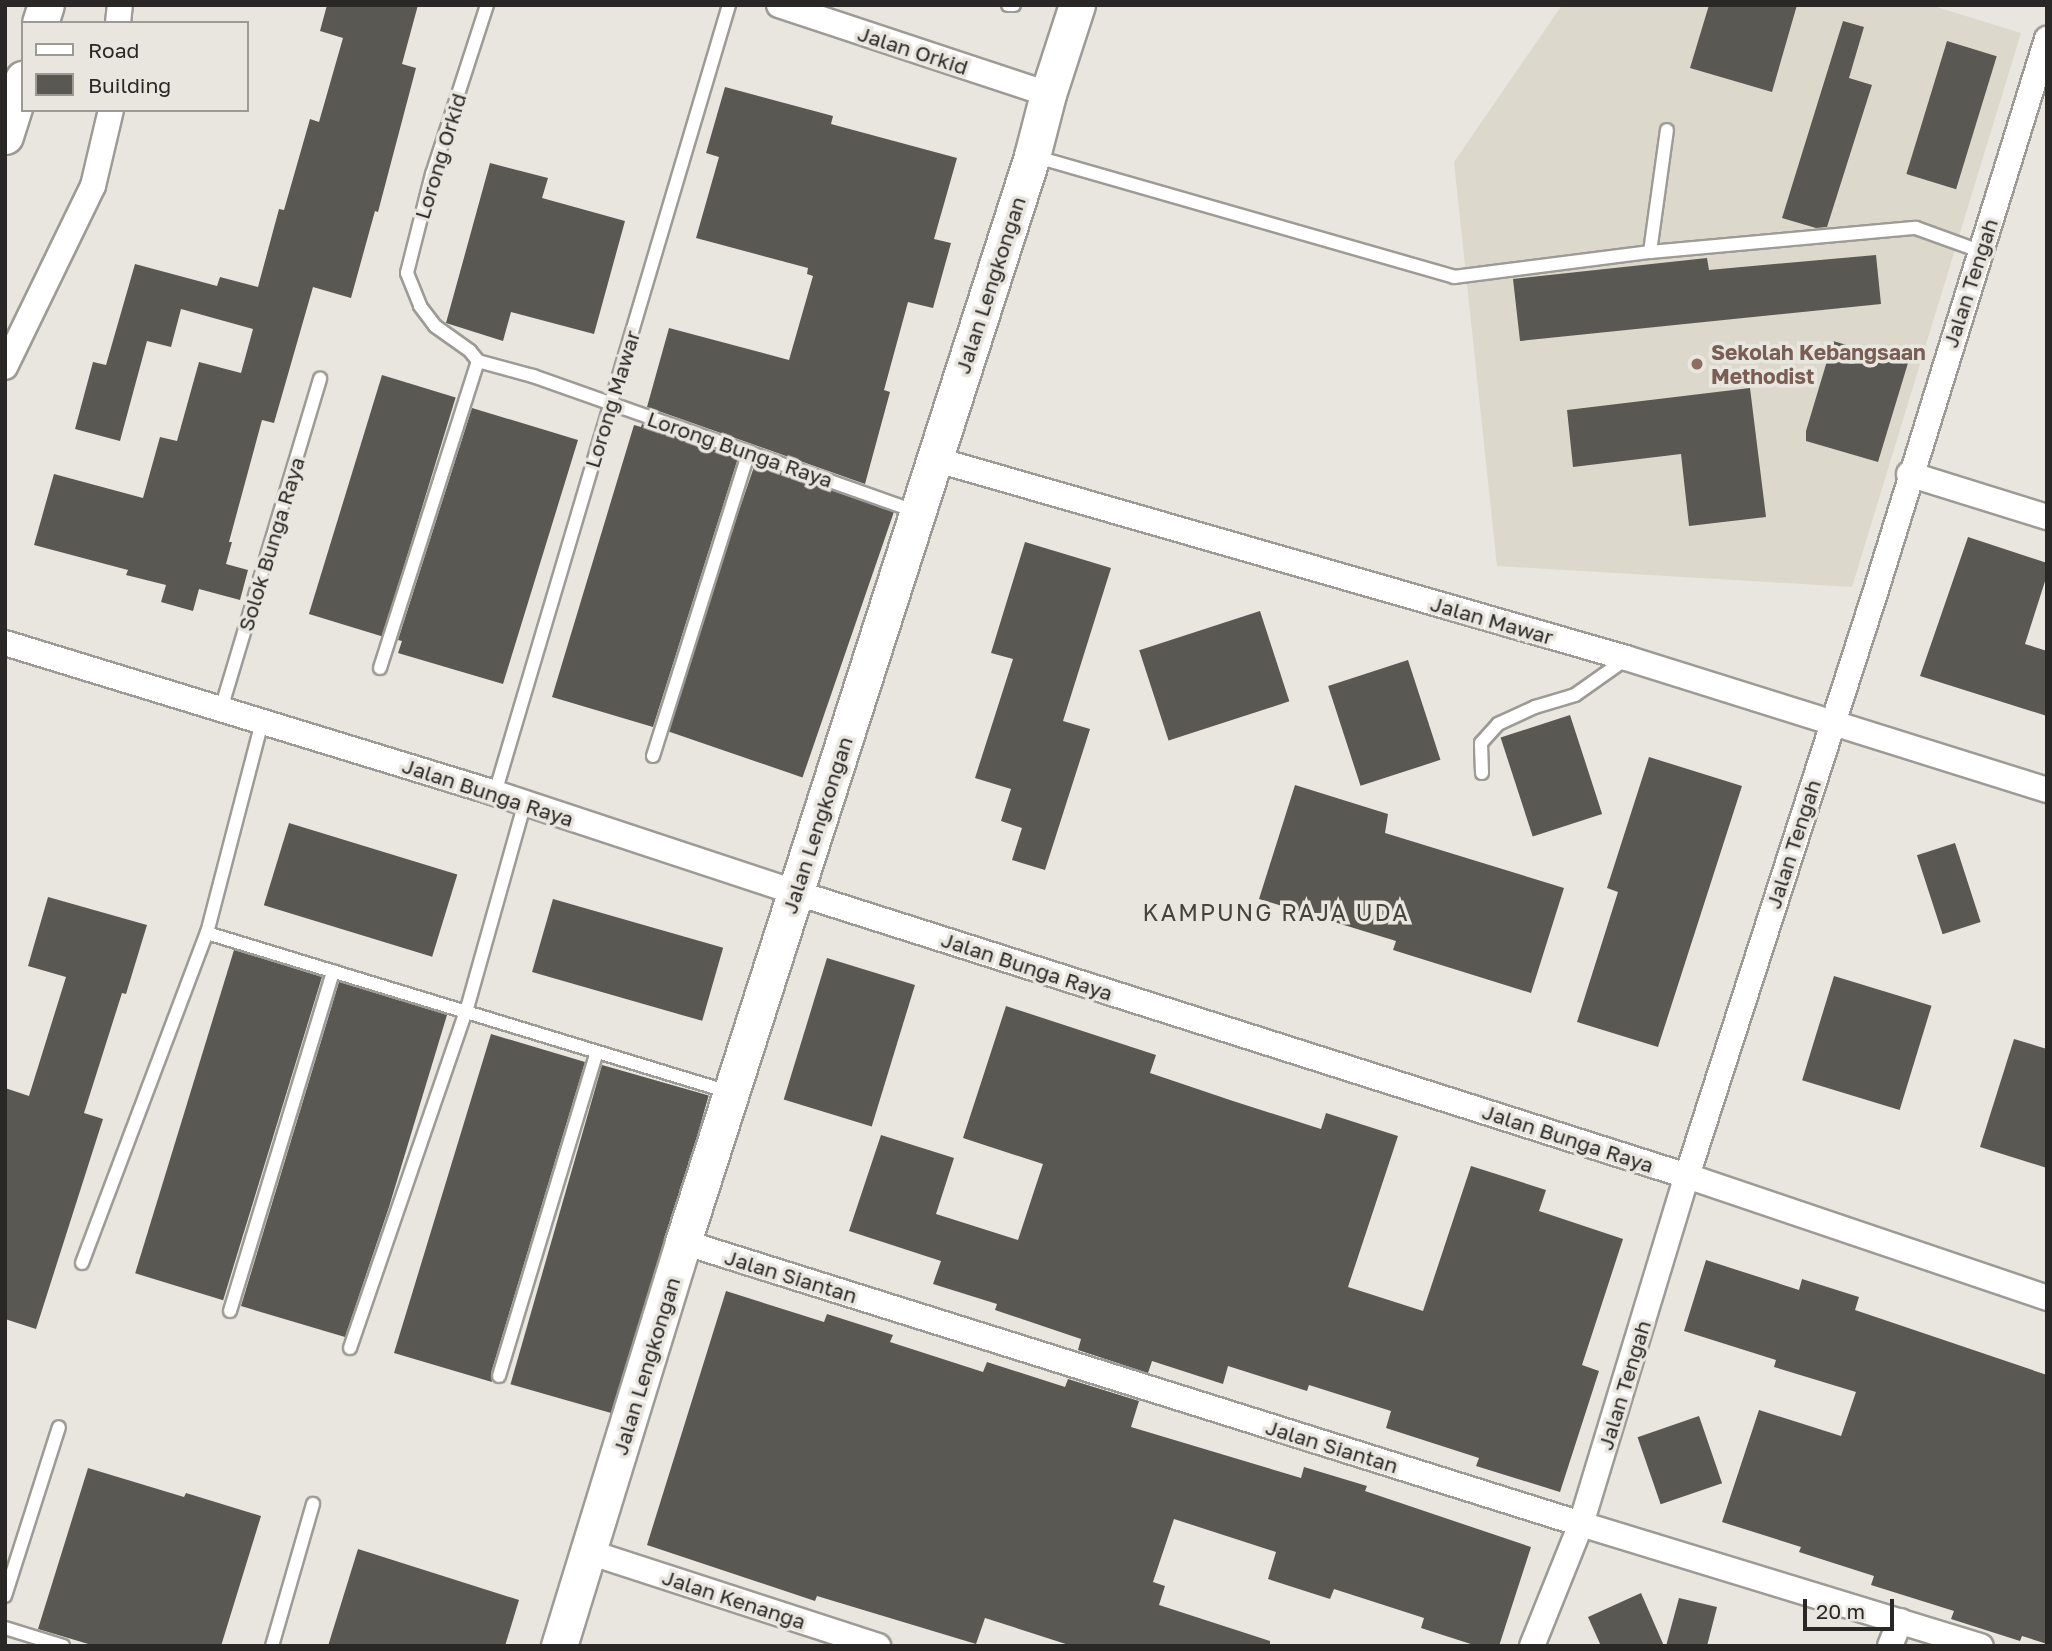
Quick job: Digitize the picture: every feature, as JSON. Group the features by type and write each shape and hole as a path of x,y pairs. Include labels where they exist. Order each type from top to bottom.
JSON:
{"street":[{"name":"Jalan Orkid","path":"779,5 1048,94"},
{"name":"Jalan Lengkongan","path":"559,1646 683,1242 733,1094 794,892 1032,156 1048,94 1077,5"},
{"name":"Jalan Tengah","path":"1532,1646 1581,1524 1688,1176 1877,587 1909,474 2047,39"},
{"path":"5,136 21,85"},
{"path":"5,367 93,186 111,112"},
{"name":"Jalan Mawar","path":"934,459 1626,658 2047,790"},
{"path":"1909,474 2047,517"},
{"name":"Jalan Bunga Raya","path":"5,643 525,802 794,892 1688,1176 2047,1298"},
{"name":"Jalan Siantan","path":"683,1242 1581,1524 1981,1646"},
{"name":"Jalan Kenanga","path":"589,1552 878,1646"},
{"path":"1890,1646 1900,1621"}],"lane":[{"name":"Lorong Orkid","path":"420,306 407,273 432,174 487,5"},
{"name":"Lorong Mawar","path":"495,793 729,5"},
{"path":"1008,5 1014,5"},
{"path":"1650,252 1667,130"},
{"path":"1032,156 1454,277 1650,252 1916,228 1980,251"},
{"name":"Lorong Bunga Raya","path":"420,306 435,326 470,351 478,361 533,376 918,512"},
{"path":"380,668 478,361"},
{"name":"Solok Bunga Raya","path":"221,709 320,378"},
{"path":"653,756 748,452"},
{"path":"1482,773 1481,743 1498,724 1535,707 1575,695 1626,658"},
{"path":"82,1263 207,933 262,722"},
{"path":"350,1348 466,1012 525,802"},
{"path":"207,933 733,1094"},
{"path":"230,1311 333,971"},
{"path":"499,1376 597,1052"},
{"path":"5,1596 59,1427"},
{"path":"272,1646 313,1504"},
{"path":"5,1628 63,1646"}],"shaded area":[{"name":"Sekolah Kebangsaan Methodist","path":"1562,5 1930,5 2021,33 1852,587 1497,566 1454,162"}],"building":[{"path":"327,5 418,5 402,64 416,68 378,212 375,211 351,298 313,287 274,423 262,420 229,542 232,542 226,564 248,570 240,600 199,589 193,611 161,602 166,585 126,575 128,570 34,545 54,474 143,498 160,437 177,441 199,362 241,373 253,329 181,309 171,347 147,341 120,441 75,429 93,362 106,365 135,264 217,286 220,277 258,287 279,209 284,210 310,119 319,122 343,38 320,31"},
{"path":"1709,5 1797,5 1772,92 1690,68"},
{"path":"1843,21 1864,27 1849,78 1872,85 1827,227 1816,228 1782,218"},
{"path":"1947,41 1997,56 1956,189 1906,174"},
{"path":"725,87 833,116 831,124 957,158 934,239 951,243 933,308 908,302 884,390 890,392 865,484 647,407 669,328 789,360 813,276 807,274 808,268 696,238 719,157 706,153"},
{"path":"490,163 548,178 542,198 625,221 594,334 511,312 503,341 446,323"},
{"path":"1876,255 1881,304 1520,341 1513,279 1707,258 1709,270"},
{"path":"1833,341 1908,363 1878,462 1806,441 1806,431"},
{"path":"382,375 456,398 383,637 309,614"},
{"path":"1750,388 1766,517 1689,526 1681,454 1573,467 1567,410"},
{"path":"472,408 578,440 503,684 398,653 402,641 398,640"},
{"path":"642,424 738,458 653,727 552,697 634,425 641,427"},
{"path":"755,464 894,512 803,778 664,730"},
{"path":"1968,537 2047,563 2047,575 2025,644 2047,651 2047,716 1920,676"},
{"path":"1025,542 1111,568 1063,721 1090,729 1045,870 1012,860 1022,828 1001,821 1011,789 975,778 1013,659 991,653"},
{"path":"1260,611 1289,701 1169,741 1139,650"},
{"path":"1408,660 1440,760 1361,786 1328,686"},
{"path":"1570,715 1602,814 1533,836 1501,738"},
{"path":"1649,757 1742,786 1658,1047 1577,1022 1618,892 1607,888"},
{"path":"1295,785 1388,814 1385,833 1564,888 1531,993 1393,950 1396,941 1259,899"},
{"path":"289,823 457,874 432,957 264,905"},
{"path":"1955,843 1981,922 1943,934 1917,855"},
{"path":"48,897 147,925 84,1113 103,1119 36,1329 5,1319 5,1088 29,1096 66,977 28,966"},
{"path":"553,899 723,948 702,1021 532,972"},
{"path":"234,950 322,977 223,1300 135,1273"},
{"path":"827,958 915,985 872,1126 784,1100"},
{"path":"1834,976 1932,1006 1900,1110 1802,1080"},
{"path":"339,982 447,1015 389,1207 345,1337 241,1306"},
{"path":"1006,1006 1156,1055 1150,1073 1233,1101 1321,1129 1326,1113 1398,1136 1348,1287 1423,1311 1471,1166 1546,1190 1539,1211 1623,1239 1582,1365 1599,1371 1560,1492 1476,1466 1479,1458 1386,1428 1391,1411 1309,1385 1307,1391 1228,1366 1223,1384 1152,1361 1148,1373 1078,1350 1081,1339 995,1310 997,1304 933,1284 941,1261 849,1231 881,1135 954,1158 936,1214 1018,1240 1043,1164 963,1138"},
{"path":"491,1034 585,1062 491,1373 492,1382 394,1353"},
{"path":"2014,1039 2047,1049 2047,1168 1980,1147"},
{"path":"602,1065 709,1096 617,1415 510,1384"},
{"path":"1706,1260 1799,1290 1802,1279 1859,1297 1855,1310 2047,1375 2047,1644 2022,1636 2020,1641 1951,1619 1954,1611 1871,1585 1874,1576 1799,1552 1801,1547 1722,1522 1759,1410 1841,1436 1856,1392 1774,1367 1776,1360 1684,1331"},
{"path":"726,1291 824,1322 827,1314 893,1335 890,1342 983,1372 987,1362 1065,1387 1068,1379 1139,1401 1131,1427 1301,1478 1304,1467 1367,1486 1365,1491 1531,1547 1499,1646 1477,1646 1421,1628 1424,1618 1334,1589 1330,1599 1268,1579 1276,1552 1174,1519 1153,1582 1165,1586 1159,1605 1270,1641 1270,1646 1072,1646 985,1618 976,1644 817,1596 815,1601 647,1545"},
{"path":"1699,1416 1722,1483 1661,1504 1638,1437"},
{"path":"88,1468 184,1497 186,1493 261,1516 221,1646 95,1646 38,1629"},
{"path":"358,1549 519,1600 505,1646 328,1646"},
{"path":"1641,1593 1664,1646 1601,1646 1588,1617"},
{"path":"1679,1598 1717,1607 1707,1646 1666,1646"}],"place":[{"name":"Sekolah Kebangsaan Methodist","path":"1697,364"}],"district":[{"name":"KAMPUNG RAJA UDA","path":"1276,912"}]}
